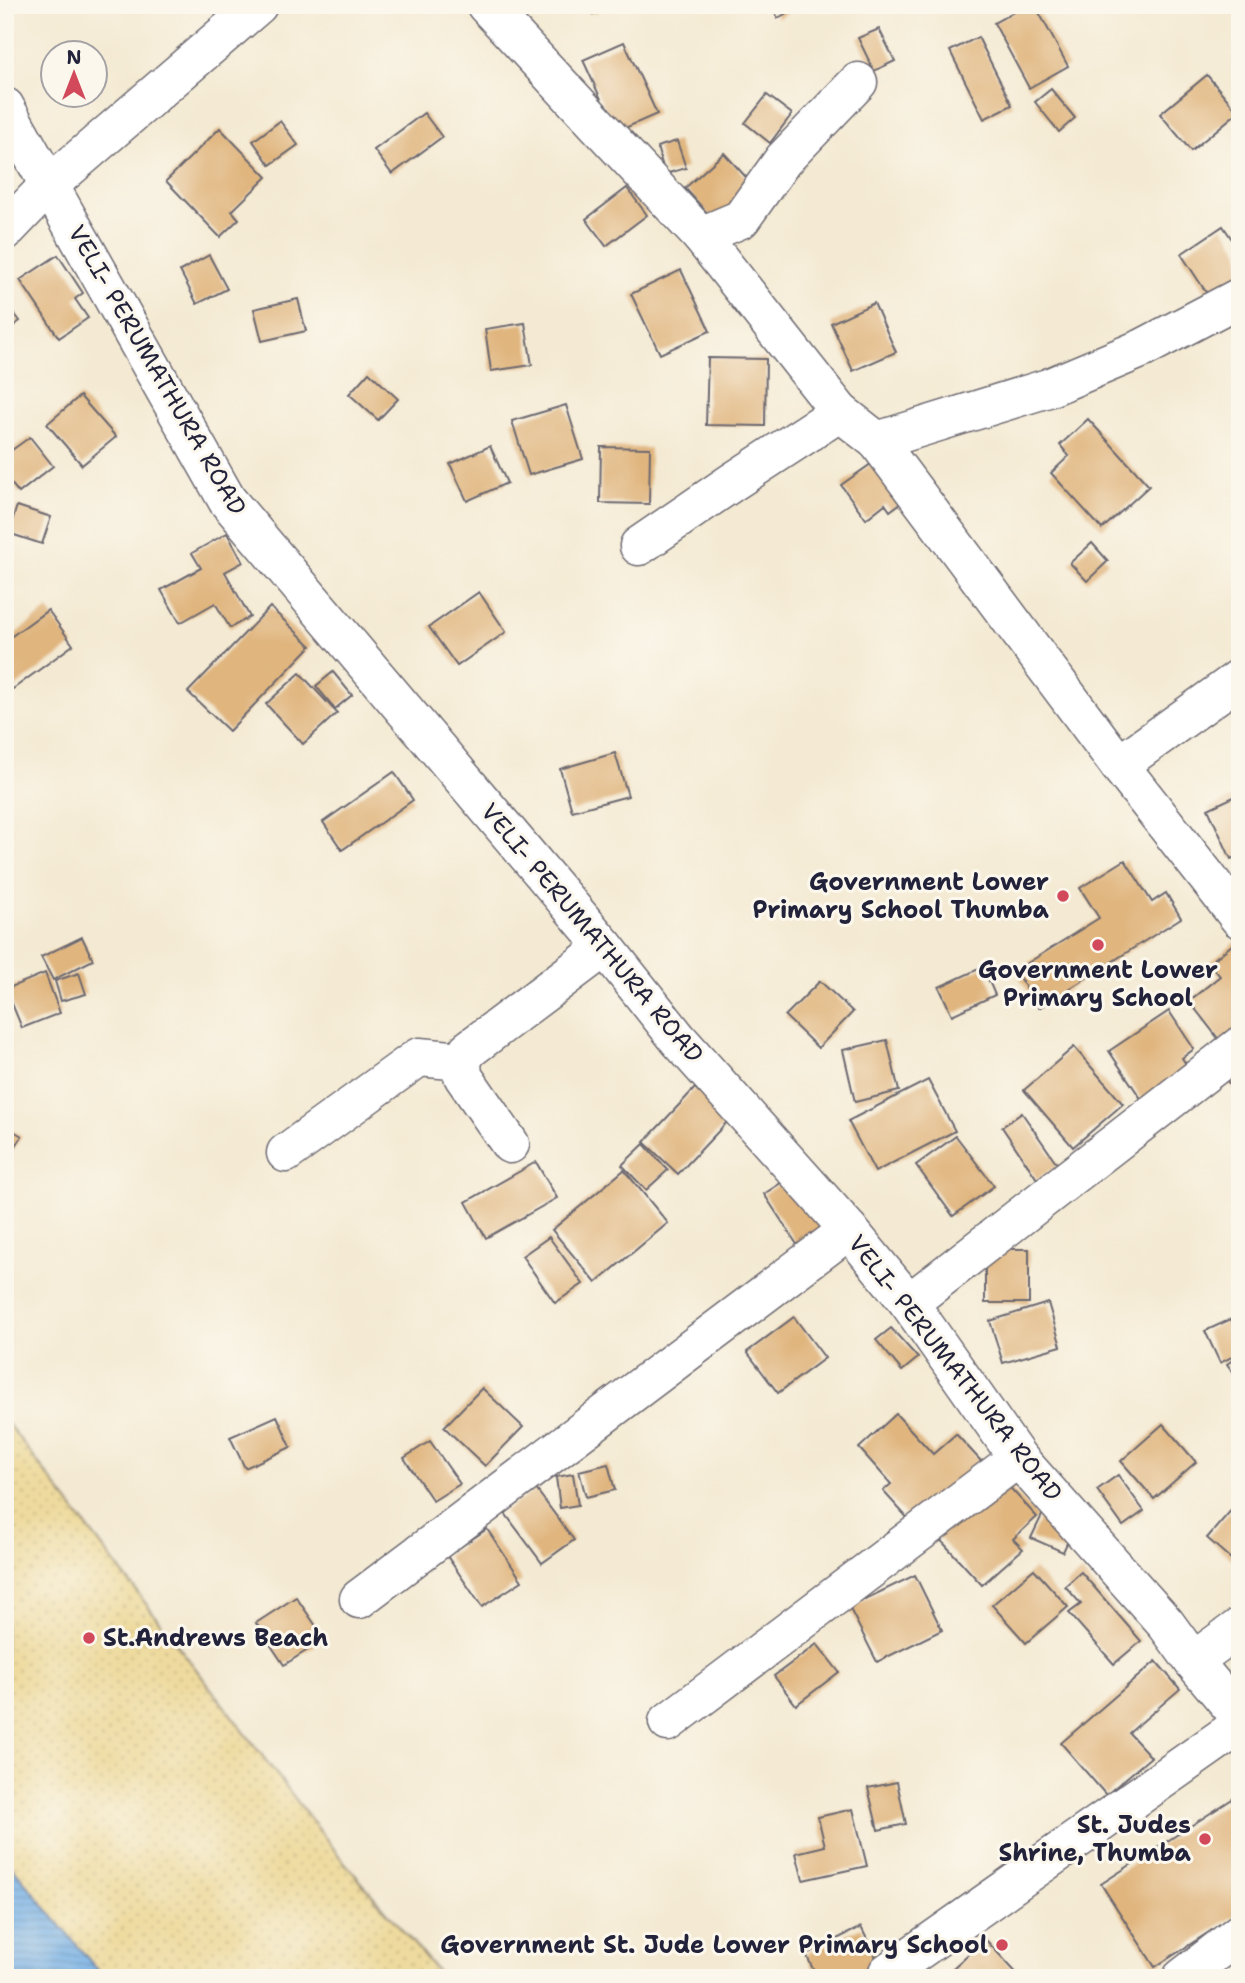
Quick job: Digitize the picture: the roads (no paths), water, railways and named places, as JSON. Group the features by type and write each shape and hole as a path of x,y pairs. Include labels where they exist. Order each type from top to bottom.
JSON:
{"street":[{"path":"5,230 49,185 258,5"},
{"path":"486,5 701,236 840,412 877,441 1119,765 1228,880 1240,919"},
{"path":"701,236 741,219 783,160 858,82"},
{"name":"VELI- PERUMATHURA ROAD","path":"5,107 227,500 605,947 678,1039 849,1230 909,1303 1018,1458 1166,1624 1240,1717"},
{"path":"877,441 1048,388 1143,348 1240,297"},
{"path":"639,546 840,412"},
{"path":"1119,765 1240,678"},
{"path":"510,1144 463,1076 462,1061 468,1050 605,947"},
{"path":"909,1303 1240,1046"},
{"path":"286,1153 419,1057 462,1061"},
{"path":"359,1600 849,1230"},
{"path":"668,1721 1018,1458"},
{"path":"1193,1661 1240,1627"},
{"path":"888,1972 1240,1725"},
{"path":"1182,1978 1240,1933"}],"water":[{"path":"5,1858 104,1978 5,1978"}],"place":[{"name":"Government Lower Primary School Thumba","path":"1063,896"},
{"name":"Government Lower Primary School","path":"1098,945"},
{"name":"St.Andrews Beach","path":"89,1638"},
{"name":"St. Judes Shrine, Thumba","path":"1205,1839"},
{"name":"Government St. Jude Lower Primary School","path":"1002,1945"}]}
